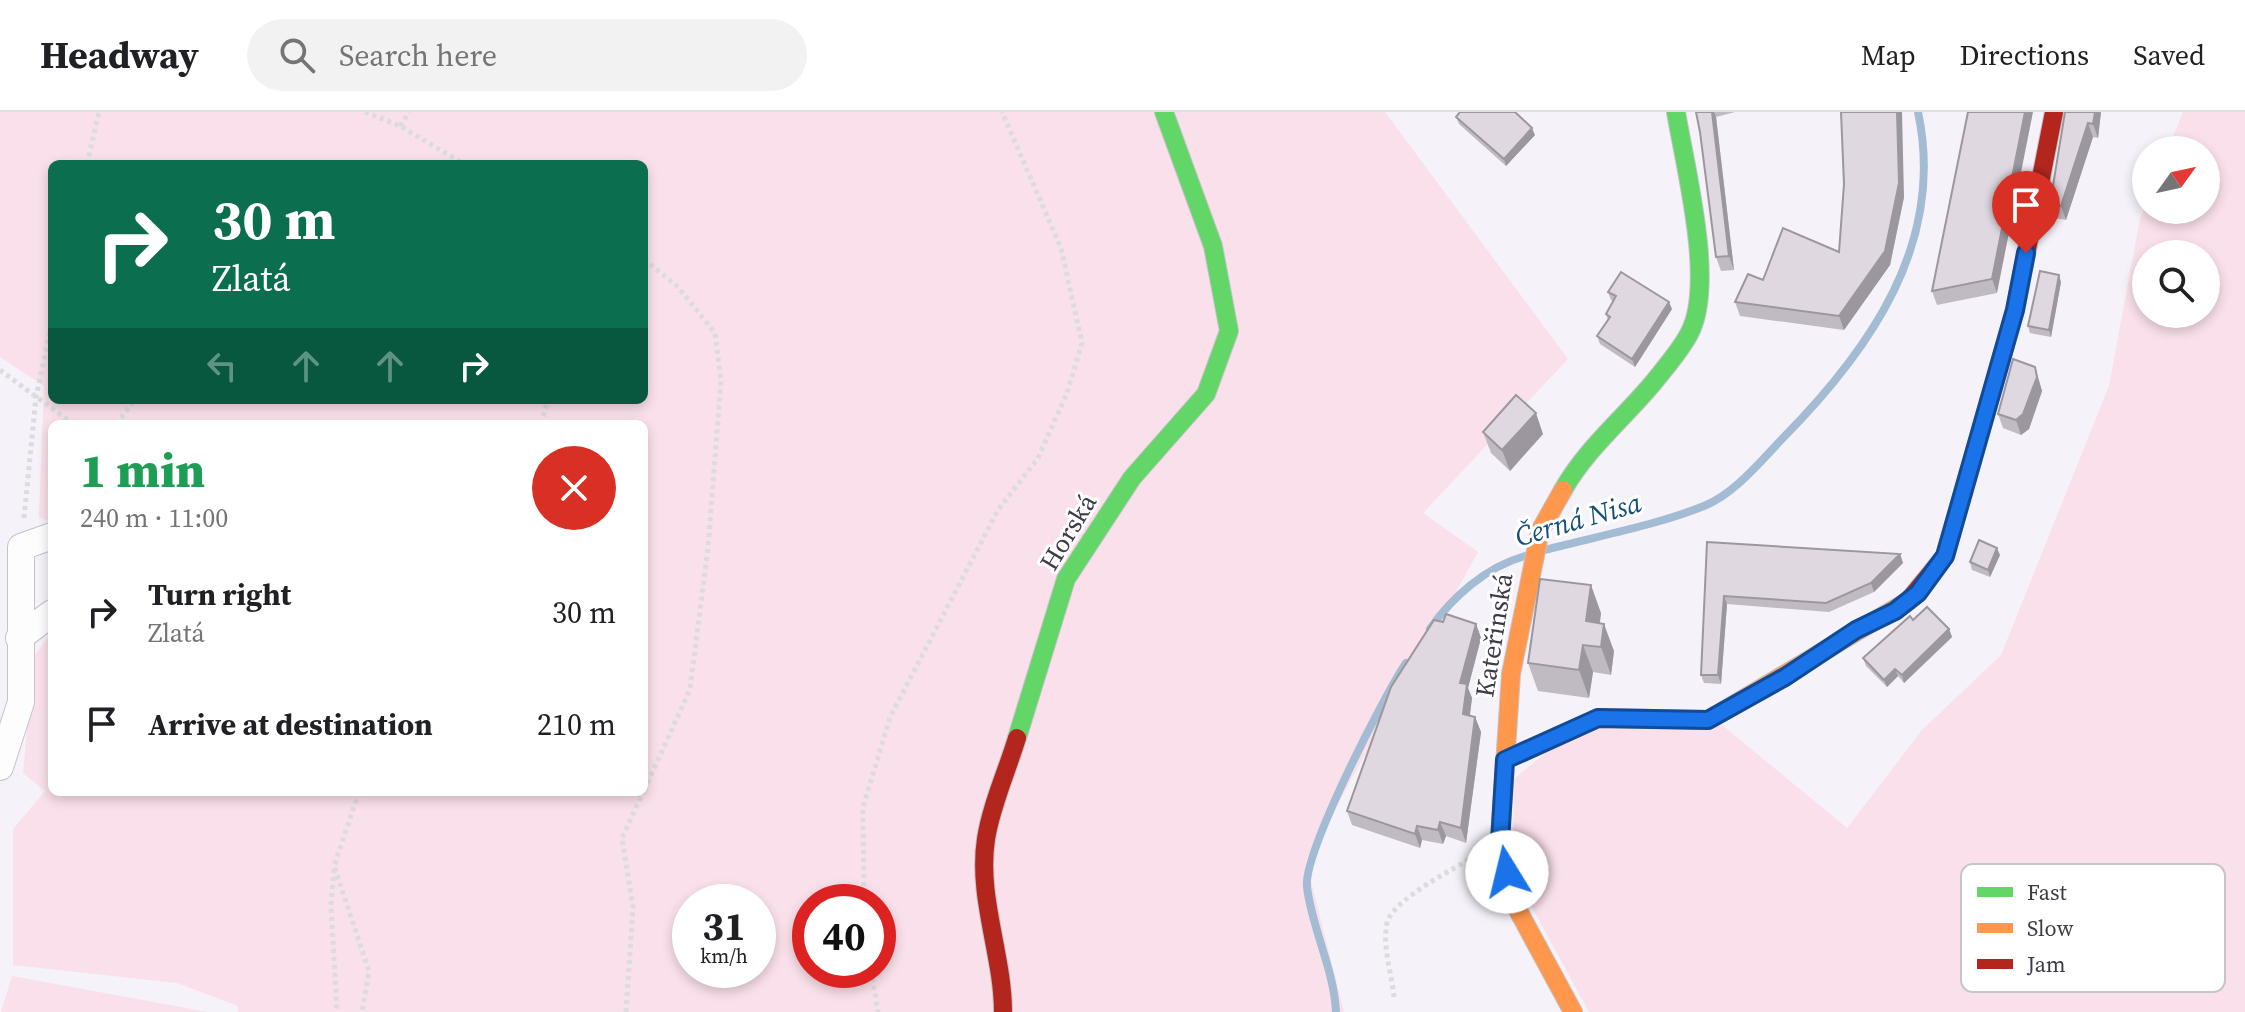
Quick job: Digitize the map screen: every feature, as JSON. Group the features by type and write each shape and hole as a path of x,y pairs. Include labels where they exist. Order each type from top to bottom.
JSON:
{"street":[{"name":"Horská","path":"1003,1012 1003,979 988,907 986,840 1066,579 1132,478 1206,394 1229,331 1213,246 1164,112"},
{"name":"Kateřinská","path":"1573,1012 1514,903 1500,841 1511,674 1540,531 1575,468 1653,383 1690,333 1699,301 1700,263 1676,112"},
{"path":"1505,760 1598,718 1708,720 1785,677 1856,630 1895,611 1918,593 1945,556 2015,310 2054,112"},
{"path":"0,767 21,702 21,547 48,537"},
{"path":"19,638 48,616"}],"path":[{"path":"88,160 99,112"},
{"path":"365,112 400,126 457,160"},
{"path":"400,126 409,112"},
{"path":"864,884 863,807 890,717 998,510 1038,458 1067,393 1082,343 1061,248 1002,112"},
{"path":"648,262 678,287 715,333 721,381 708,548 690,689 648,782"},
{"path":"21,547 36,397 48,341"},
{"path":"0,370 68,420"},
{"path":"119,420 132,404"},
{"path":"337,1012 331,905 334,866 358,796"},
{"path":"626,1012 633,908 622,838 642,796"},
{"path":"1394,997 1385,938 1387,921 1393,910 1500,841"},
{"path":"334,866 369,971 362,1012"},
{"path":"874,988 878,1012"}],"shaded area":[{"path":"0,112 1385,112 1568,359 1423,513 1478,552 1306,861 1344,1012 238,1012 238,1006 177,983 13,965 13,829 45,791 23,773 34,656 48,637 48,796 648,796 648,420 48,420 48,521 39,517 44,386 0,357"},
{"path":"2183,112 2245,112 2245,1012 1589,1012 1527,898 1514,840 1513,780 1556,744 1600,726 1721,724 1847,828 1922,730 2001,655 2109,386 2132,262 2132,328 2220,328 2220,240 2136,240 2139,224 2220,224 2220,136 2174,136"},
{"path":"12,976 208,1012 1,1012"}],"building":[{"path":"1460,112 1515,112 1532,128 1504,159 1456,117"},
{"path":"1696,112 1712,112 1729,256 1716,257"},
{"path":"1841,112 1897,112 1899,183 1885,251 1839,316 1735,302 1748,274 1763,280 1783,228 1839,252 1844,184"},
{"path":"1968,112 2025,112 1992,279 1932,291"},
{"path":"2065,112 2095,112 2093,124 2088,123 2061,206 2050,204"},
{"path":"2040,271 2059,275 2049,330 2028,326"},
{"path":"1621,272 1669,302 1632,359 1597,336 1610,317 1606,314 1616,296 1608,292"},
{"path":"2013,359 2035,367 2037,377 2023,414 2016,420 1998,414"},
{"path":"1516,395 1536,413 1502,450 1483,432"},
{"path":"1979,540 1997,548 1988,570 1970,562"},
{"path":"1707,542 1900,554 1871,583 1826,603 1724,596 1718,675 1701,675"},
{"path":"1540,579 1591,585 1586,621 1604,624 1601,647 1583,645 1579,670 1528,663"},
{"path":"1927,607 1949,629 1902,675 1895,669 1884,680 1863,658 1910,616 1913,620"},
{"path":"1446,614 1476,624 1460,683 1467,684 1463,714 1475,717 1461,828 1440,822 1438,830 1417,826 1415,834 1347,811 1391,687 1434,620 1443,622"}],"waterway":[{"name":"Černá Nisa","path":"1545,550 1665,519 1715,501 1746,477 1814,405 1871,331 1894,291 1910,250 1921,206 1924,160 1918,112"},
{"name":"Černá Nisa","path":"1430,629 1449,606 1484,575 1525,556"},
{"name":"Černá Nisa","path":"1336,1012 1331,980 1310,903 1307,887 1309,869 1347,775 1406,663"}],"traffic: fast":[{"path":"1017,738 1066,579 1132,478 1206,394 1229,331 1213,246 1164,112"},
{"path":"1563,490 1594,448 1677,353 1697,313 1700,286 1696,225 1676,112"}],"traffic: slow":[{"path":"1563,490 1540,531 1511,674 1500,841 1514,903 1573,1012"},
{"path":"1505,760 1598,718 1708,720 1908,601"}],"traffic: jam":[{"path":"1908,601 1945,556 2015,310 2054,112"},
{"path":"1003,1012 984,861 992,814 1017,738"}],"route":[{"path":"1507,872 1500,841 1505,760 1598,718 1708,720 1785,677 1856,630 1895,611 1918,593 1945,556 2015,310 2026,253"}]}
